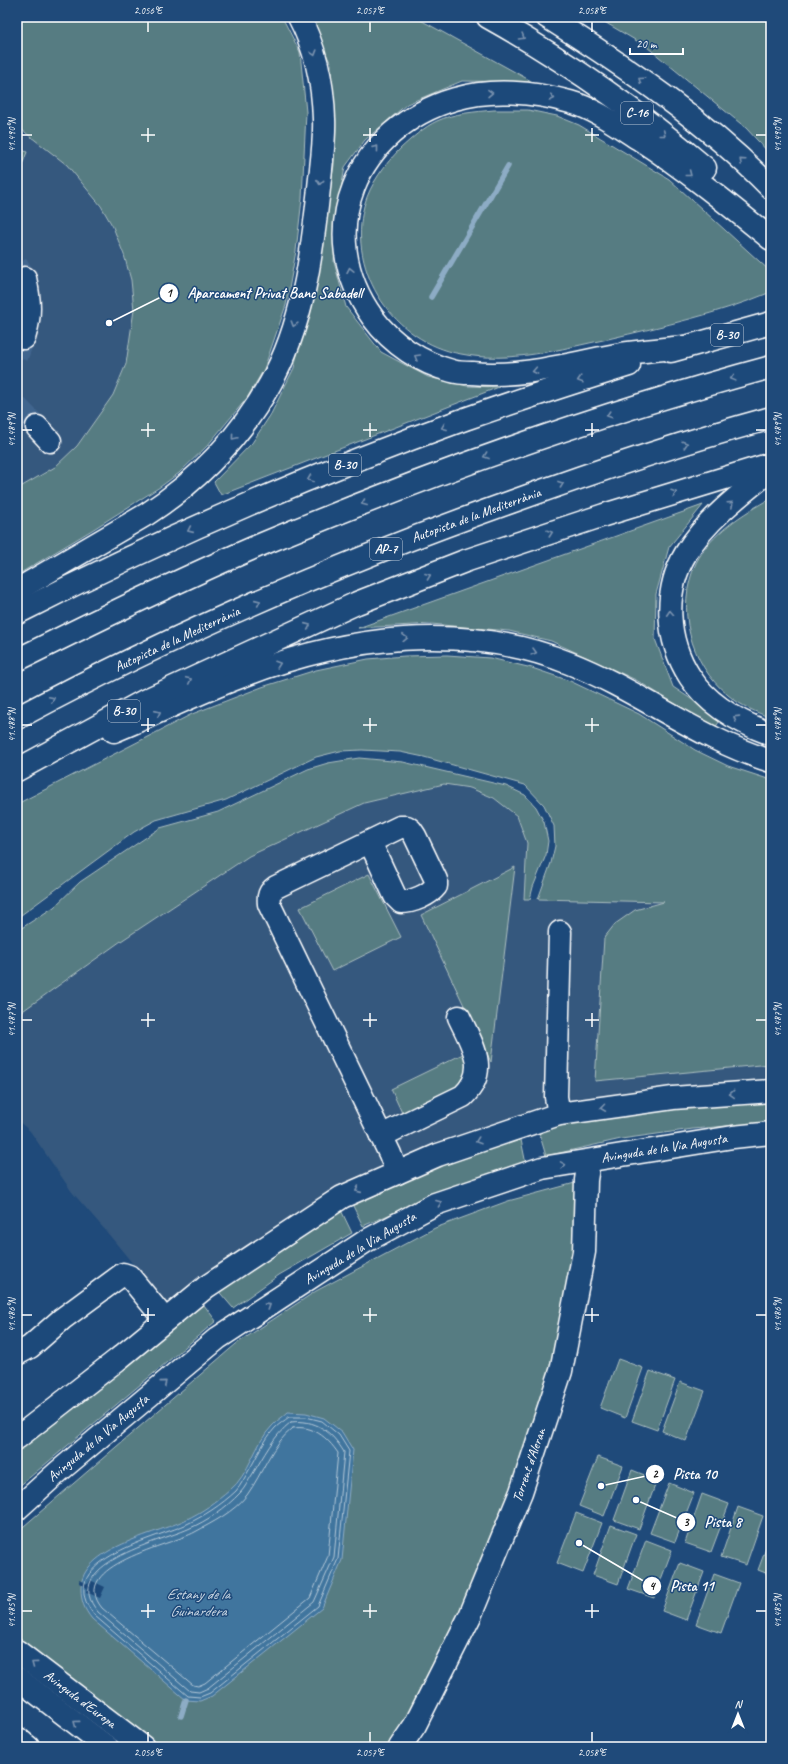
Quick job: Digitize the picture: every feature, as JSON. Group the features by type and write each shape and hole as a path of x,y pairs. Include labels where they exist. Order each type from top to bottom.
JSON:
{"main road":[{"path":"17,590 142,517 186,486 217,456 246,422 277,371 296,318 306,276 317,209 323,145 324,120 319,75 309,38 300,17"},
{"name":"C-16","path":"488,17 542,48 616,97 685,151 771,229"},
{"name":"C-16","path":"547,17 659,92 731,151 771,188"},
{"path":"684,347 625,354 526,372 486,374 453,372 424,361 400,347 380,328 366,308 352,280 345,249 345,218 351,192 362,166 379,145 399,126 424,110 462,98 483,94 513,93 546,97 572,103 607,118 674,162 771,239"},
{"path":"24,338 29,320 30,305 25,278"},
{"name":"B-30","path":"17,613 190,530 376,453 465,419 684,347 771,323"},
{"path":"17,660 131,603 259,546 401,488 522,443 688,390 771,368"},
{"name":"Autopista de la Mediterrània","path":"17,718 136,658 323,574 448,524 574,479 771,418"},
{"name":"B-30","path":"17,770 146,700 357,603 465,561 604,515 771,464"},
{"path":"771,470 699,534 686,552 676,572 670,608 675,644 690,678 717,706 736,719 771,734"},
{"path":"17,770 142,720 239,677 292,659 379,640 427,638 471,639 504,644 568,662 603,678 713,739 749,754 771,761"},
{"path":"370,842 276,887 271,891 268,897 269,904 382,1136 397,1173"},
{"path":"559,1114 556,1096 560,932"},
{"path":"382,1136 463,1096 471,1089 476,1077 477,1057 459,1017"},
{"path":"17,1438 117,1360 206,1287 342,1197 438,1155 559,1114 674,1098 771,1091"},
{"name":"Avinguda de la Via Augusta","path":"17,1509 58,1472 218,1338 366,1241 435,1204 542,1168 732,1137 771,1133"},
{"name":"Torrent d'Aleran","path":"400,1747 415,1725 470,1616 521,1492 561,1371 584,1252 586,1180 589,1161"},
{"path":"17,1354 30,1347 62,1319 122,1274 129,1276 165,1320"},
{"name":"Avinguda d'Europa","path":"17,1651 142,1747"},
{"name":"Avinguda d'Europa","path":"17,1678 107,1747"},
{"path":"17,1738 28,1747"}],"shaded area":[{"path":"17,129 36,141 67,165 103,210 116,235 131,280 134,310 126,362 113,395 77,446 55,467 17,489"},
{"path":"444,784 470,788 494,798 517,816 527,843 524,899 674,902 771,901 771,1091 559,1114 342,1197 173,1313 72,1192 30,1131 17,1120 17,1015 121,941 249,856 302,830 364,803"}],"green space":[{"path":"17,17 282,17 300,52 306,112 302,199 296,251 286,305 264,369 247,398 207,446 179,473 160,487 92,530 17,575 17,489 55,467 77,446 113,395 126,364 134,310 131,280 124,255 113,227 101,206 67,165 17,126"},
{"path":"308,17 415,17 533,82 462,81 407,104 365,140 345,167 336,217 334,262 346,307 381,352 428,377 467,386 499,387 221,495 214,482 252,443 271,414 294,368 319,258 334,165 331,64"},
{"path":"596,17 771,17 771,95 767,126 770,154 746,128 647,47"},
{"path":"494,110 528,110 557,116 579,125 669,179 771,272 771,292 731,307 670,324 535,354 479,357 461,354 437,347 415,335 396,319 381,300 370,279 363,255 361,231 364,206 374,182 389,161 401,148 427,126 450,116"},
{"path":"17,148 27,152 17,178"},
{"path":"771,498 771,718 733,699 715,682 704,668 690,634 687,616 687,598 690,580 696,563 710,542 729,525"},
{"path":"703,505 669,547 656,594 655,639 673,687 721,719 715,728 636,680 551,641 509,631 431,624 358,628"},
{"path":"447,655 490,658 532,668 570,681 639,714 695,750 728,766 771,780 771,1064 595,1081 604,938 615,924 635,910 664,902 538,899 551,863 555,846 554,826 544,805 525,785 424,757 400,752 362,750 340,751 316,757 226,800 156,820 134,832 17,918 17,804 192,714 262,687 316,670 368,659"},
{"path":"359,758 403,762 506,786 525,795 536,807 544,822 548,841 546,855 533,887 530,899 524,899 527,843 517,816 494,798 470,788 444,784 364,803 249,856 121,941 17,1015 17,931 54,907 80,882 160,828 218,812 308,769 328,763"},
{"path":"515,867 491,1062 421,915"},
{"path":"369,874 401,937 332,971 300,908"},
{"path":"465,1053 469,1059 465,1083 403,1115 391,1089"},
{"path":"771,1100 771,1122 693,1129 621,1139 546,1156 538,1129 585,1117"},
{"path":"520,1135 526,1164 423,1200 363,1226 350,1200"},
{"path":"586,1180 584,1252 521,1492 400,1747 141,1747 17,1651 17,1532 236,1344 316,1291 435,1228 508,1201"},
{"path":"339,1206 352,1233 279,1275 233,1308 215,1287"},
{"path":"201,1301 216,1321 17,1488 17,1445"},
{"path":"618,1359 643,1368 625,1418 600,1408"},
{"path":"650,1371 675,1380 657,1430 632,1421"},
{"path":"680,1382 705,1391 686,1441 662,1431"},
{"path":"598,1457 623,1466 604,1516 579,1506"},
{"path":"632,1470 657,1480 639,1529 614,1520"},
{"path":"669,1483 694,1493 675,1542 650,1533"},
{"path":"702,1494 729,1504 711,1552 685,1543"},
{"path":"738,1507 763,1516 746,1565 721,1557"},
{"path":"576,1513 602,1523 583,1573 557,1563"},
{"path":"611,1525 636,1534 618,1584 593,1575"},
{"path":"771,1535 771,1575 758,1570"},
{"path":"646,1540 672,1550 654,1598 628,1589"},
{"path":"680,1563 704,1572 686,1620 662,1611"},
{"path":"714,1574 739,1583 721,1633 696,1624"}],"water":[{"name":"Estany de la Guinardera","path":"288,1412 306,1413 324,1418 342,1432 353,1450 342,1560 322,1608 212,1696 200,1701 186,1700 92,1619 82,1601 81,1588 84,1574 93,1562 122,1544 185,1520 219,1499 237,1484 266,1433"}],"pier":[{"path":"79,1580 88,1584 90,1580 105,1587 100,1598 86,1592 87,1588 79,1583"}],"waterway":[{"path":"431,297 508,166"},
{"path":"181,1716 186,1700"}],"tunnel":[{"path":"17,264 25,278"},
{"path":"17,357 24,338"},
{"path":"17,406 37,427"}],"place":[{"name":"Aparcament Privat Banc Sabadell","path":"109,323"},
{"name":"Pista 10","path":"601,1486"},
{"name":"Pista 8","path":"636,1500"},
{"name":"Pista 11","path":"579,1543"}]}
